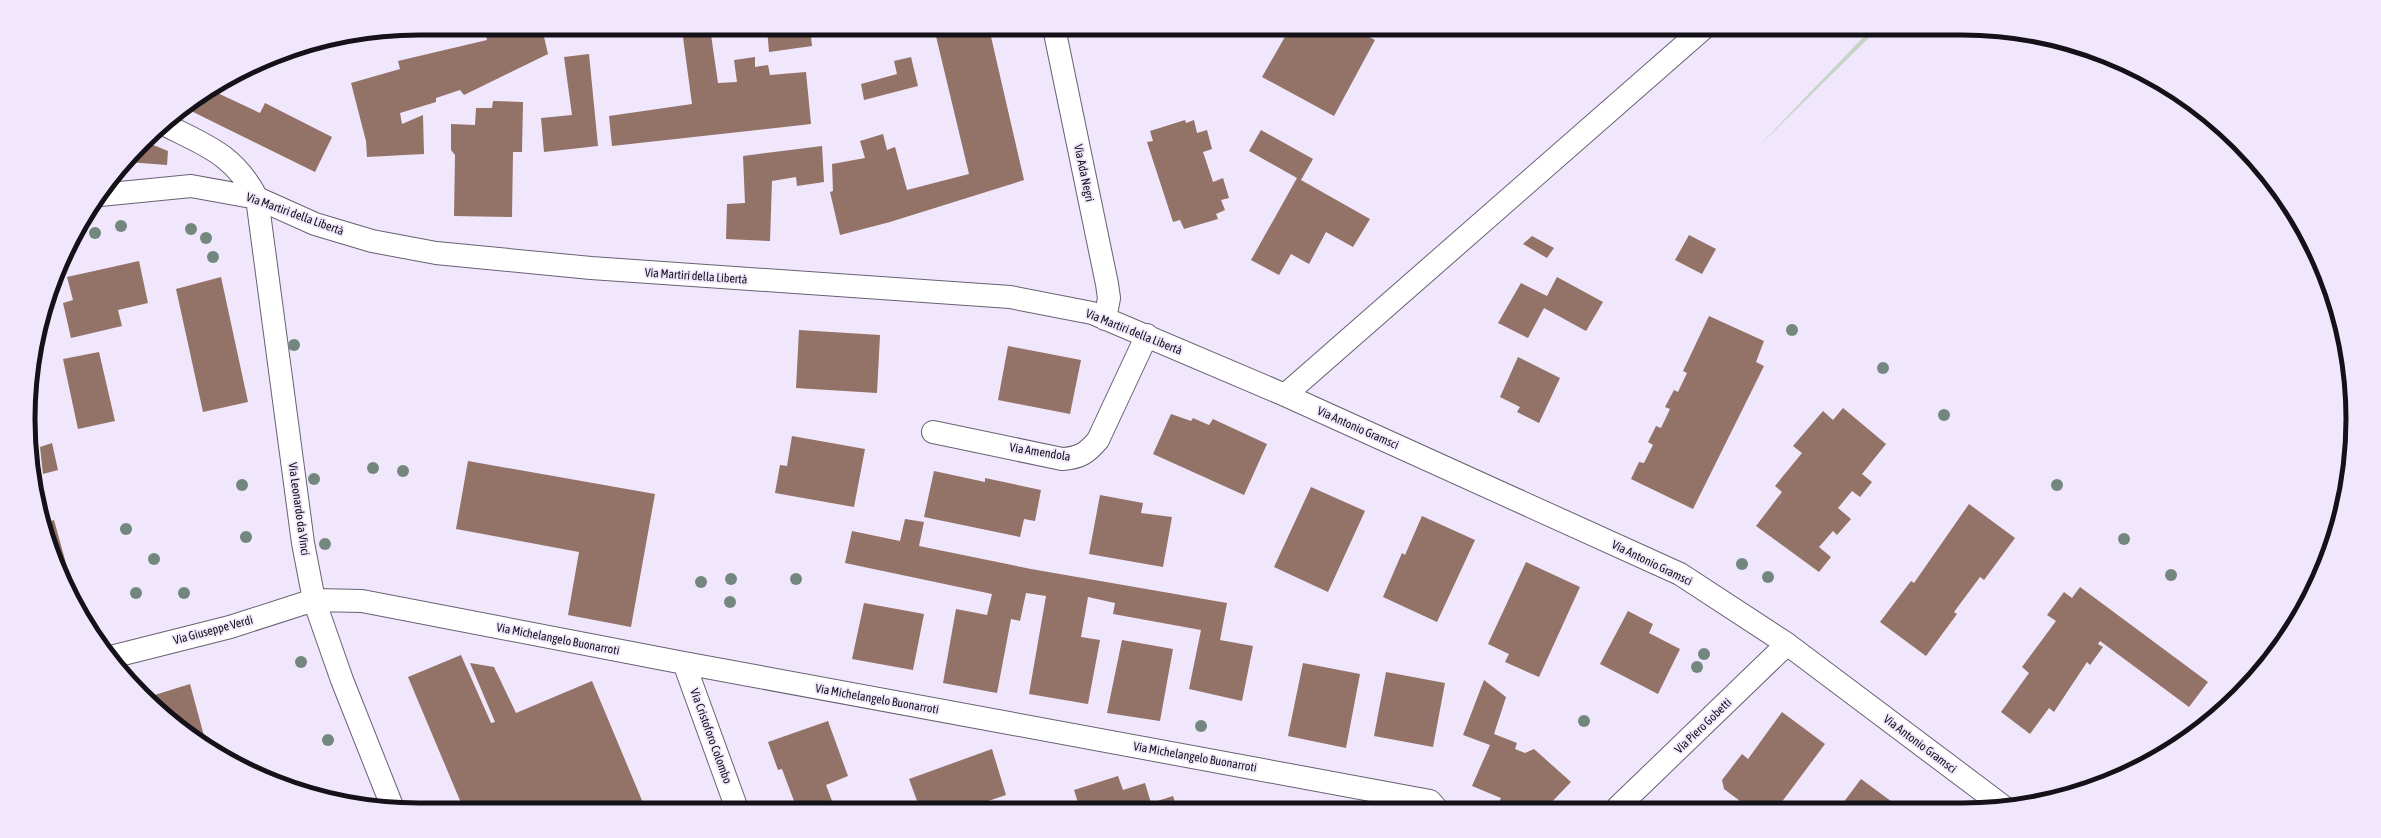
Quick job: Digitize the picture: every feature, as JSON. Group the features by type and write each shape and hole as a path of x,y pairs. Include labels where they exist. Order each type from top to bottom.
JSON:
{"street":[{"name":"Via Ada Negri","path":"1055,35 1107,284 1109,298 1105,319"},
{"path":"1285,395 1696,35"},
{"path":"169,127 219,152 248,181 257,198"},
{"name":"Via Martiri della Libertà","path":"108,194 191,186 257,198 315,224 372,241 436,253 591,268 1010,297 1056,305 1105,319 1147,335 1285,395"},
{"name":"Via Leonardo da Vinci","path":"257,198 303,543 314,600 342,680 390,802"},
{"name":"Via Amendola","path":"933,432 1062,459 1077,458 1088,452 1098,440 1147,335"},
{"name":"Via Antonio Gramsci","path":"1285,395 1680,574 1787,644 1996,801"},
{"name":"Via Giuseppe Verdi","path":"116,656 230,627 314,600"},
{"name":"Via Michelangelo Buonarroti","path":"314,600 362,601 684,663 1430,801 1432,803"},
{"name":"Via Piero Gobetti","path":"1623,803 1787,644"},
{"name":"Via Cristoforo Colombo","path":"684,663 736,803"}],"green space":[{"path":"1865,35 1872,35 1755,150"}],"building":[{"path":"486,35 544,35 548,54 464,95 460,90 436,98 436,102 400,113 402,124 423,115 424,154 367,157 366,141 351,83 400,69 398,61 487,40"},
{"path":"683,35 711,35 718,83 737,82 734,60 755,57 755,67 768,65 770,75 806,72 811,124 612,146 609,116 692,104"},
{"path":"768,35 811,35 812,46 769,52"},
{"path":"936,35 991,35 1024,180 890,222 840,235 830,192 833,191 832,164 865,158 860,141 883,134 887,150 895,147 907,190 969,174"},
{"path":"1286,35 1365,35 1375,40 1334,116 1262,77"},
{"path":"589,54 598,146 544,152 541,118 572,115 564,57"},
{"path":"911,57 918,86 864,100 861,84 897,74 894,61"},
{"path":"217,93 260,113 265,103 332,137 315,172 190,111"},
{"path":"493,101 523,102 522,152 513,152 512,217 454,216 455,155 451,150 451,124 475,125 476,108 492,108"},
{"path":"1185,120 1186,123 1194,120 1197,133 1207,130 1212,149 1203,152 1213,182 1223,178 1229,198 1221,200 1225,210 1216,214 1218,219 1184,229 1180,220 1173,222 1147,142 1153,141 1150,131"},
{"path":"1261,130 1313,159 1301,180 1370,219 1353,247 1326,232 1309,264 1291,254 1279,275 1251,260 1297,178 1249,151"},
{"path":"151,144 168,151 167,165 133,162"},
{"path":"822,146 824,182 797,186 796,177 772,181 770,241 726,239 727,204 745,203 743,156"},
{"path":"1689,235 1716,249 1702,274 1675,260"},
{"path":"1532,236 1554,248 1547,258 1523,244"},
{"path":"139,261 148,303 118,310 122,326 71,338 63,303 73,300 67,277"},
{"path":"221,277 248,402 203,412 176,289"},
{"path":"1557,277 1603,302 1586,331 1544,308 1528,338 1498,323 1521,283 1547,296"},
{"path":"1709,316 1764,341 1756,362 1764,366 1693,509 1631,479 1639,462 1644,463 1653,445 1648,442 1656,426 1661,428 1670,409 1665,407 1674,390 1678,392 1687,373 1683,371"},
{"path":"799,330 880,335 877,393 796,388"},
{"path":"1008,346 1081,360 1070,414 998,400"},
{"path":"99,352 115,421 78,429 63,359"},
{"path":"1518,357 1560,378 1539,423 1517,412 1520,407 1500,397"},
{"path":"1843,408 1886,444 1862,474 1872,482 1860,497 1852,491 1838,508 1851,519 1837,535 1833,531 1819,547 1831,557 1819,572 1756,526 1782,492 1775,486 1802,453 1793,446 1823,411 1833,420"},
{"path":"1171,414 1191,421 1193,418 1209,425 1213,419 1267,444 1244,495 1153,454"},
{"path":"792,436 865,449 854,507 775,493 780,465 787,466"},
{"path":"52,443 58,470 43,474 40,447"},
{"path":"468,461 655,494 631,627 568,615 579,552 456,529"},
{"path":"934,471 985,482 985,478 1041,490 1035,521 1024,519 1020,537 924,517"},
{"path":"1311,487 1365,511 1328,592 1274,567"},
{"path":"1100,495 1143,503 1141,513 1172,517 1163,567 1089,554"},
{"path":"1969,504 2015,538 1984,580 1980,577 1954,612 1957,614 1926,656 1880,622 1911,581 1914,583"},
{"path":"1422,516 1475,540 1437,622 1383,597 1402,553 1405,555"},
{"path":"905,519 924,522 919,546 1031,569 1227,603 1220,640 1253,646 1242,701 1189,689 1201,630 1113,614 1115,603 1088,597 1081,637 1100,640 1088,704 1029,694 1046,596 1026,593 1020,621 1011,619 997,693 943,683 956,609 987,615 992,594 845,563 852,531 900,541"},
{"path":"54,520 67,567 65,568 64,566 49,521"},
{"path":"1526,562 1580,587 1539,677 1505,662 1509,654 1488,644"},
{"path":"2080,587 2208,682 2189,707 2100,641 2098,644 2103,647 2090,665 2087,662 2054,712 2049,708 2030,734 2001,712 2029,673 2022,667 2056,621 2047,615 2064,592 2072,598"},
{"path":"864,603 924,614 913,670 852,659"},
{"path":"1628,611 1653,624 1649,633 1680,649 1658,694 1600,664"},
{"path":"1122,640 1173,649 1160,721 1107,713"},
{"path":"461,655 491,723 495,722 470,663 494,667 516,713 592,681 643,803 461,803 408,677"},
{"path":"1303,663 1360,674 1346,748 1288,736"},
{"path":"1386,672 1445,683 1433,747 1374,736"},
{"path":"1484,680 1506,697 1494,734 1517,743 1515,749 1525,753 1534,749 1571,782 1551,803 1498,803 1501,798 1472,786 1490,745 1463,735"},
{"path":"190,684 204,737 185,724 152,696"},
{"path":"1782,712 1825,744 1781,803 1743,803 1724,789 1722,780 1742,754 1748,759"},
{"path":"828,721 848,776 826,785 833,803 795,803 782,769 778,770 768,742"},
{"path":"992,749 1006,795 982,803 918,803 909,779"},
{"path":"1118,776 1123,790 1145,783 1151,803 1078,803 1074,790"},
{"path":"1861,779 1894,803 1843,803"},
{"path":"1173,796 1175,803 1151,803"}]}
